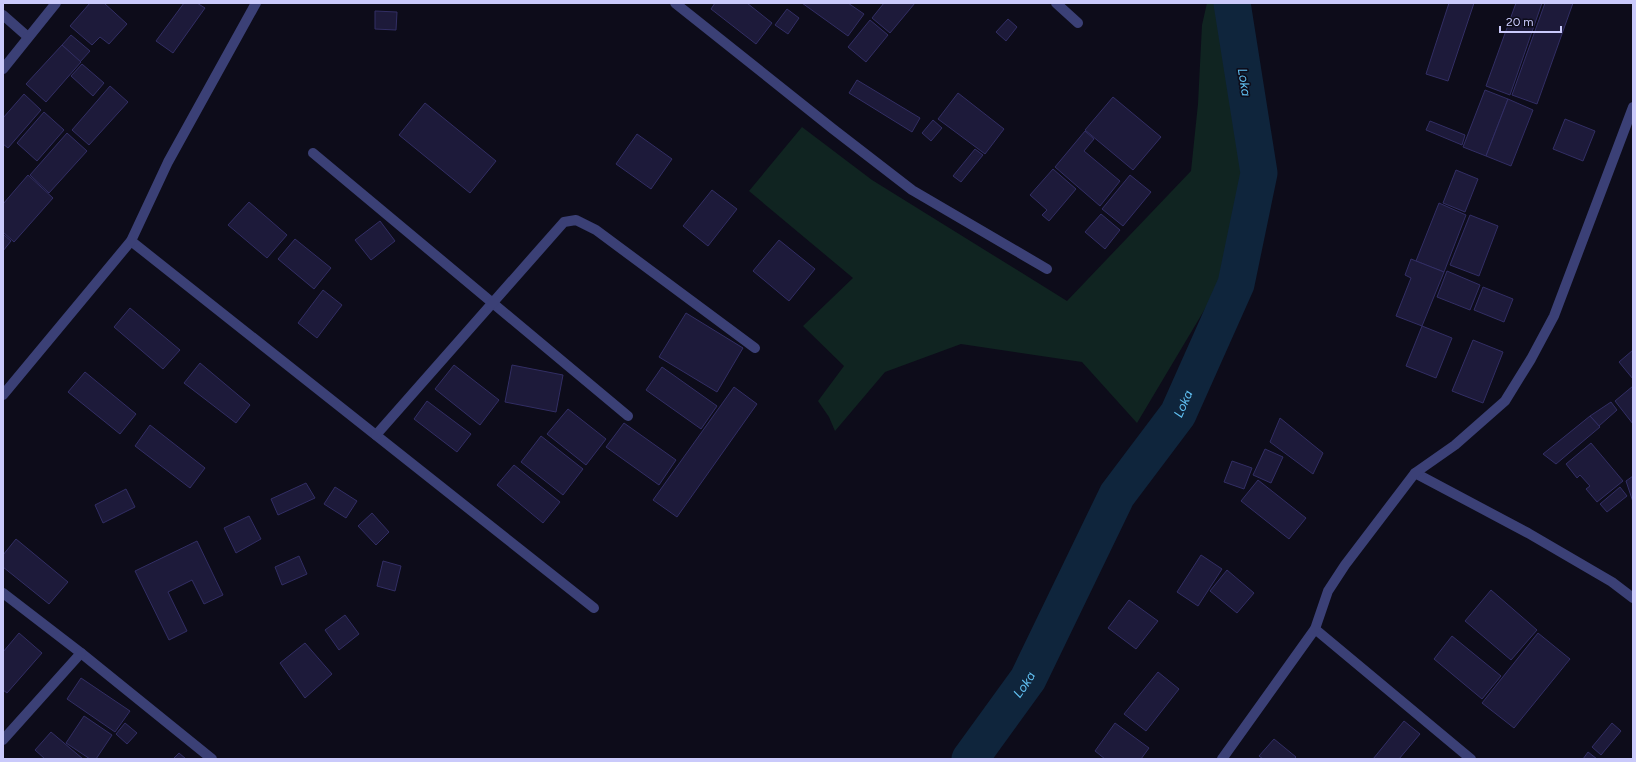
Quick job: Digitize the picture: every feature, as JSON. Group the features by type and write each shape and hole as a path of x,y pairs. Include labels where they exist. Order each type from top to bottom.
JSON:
{"street":[{"path":"3,69 56,3"},
{"path":"3,395 130,241 168,162 256,3"},
{"path":"675,3 833,130 912,190 1047,269"},
{"path":"1056,3 1078,23"},
{"path":"3,15 28,37"},
{"path":"1222,759 1315,628 1328,591 1336,578 1415,473 1455,445 1505,401 1531,359 1554,316 1633,107"},
{"path":"314,152 628,416"},
{"path":"376,435 564,222 576,220 596,230 755,348"},
{"path":"130,241 594,608"},
{"path":"1415,473 1528,533 1612,582 1633,598"},
{"path":"3,593 81,653 212,759"},
{"path":"1315,628 1471,759"},
{"path":"3,740 81,653"}],"green space":[{"path":"1207,3 1247,3 1258,143 1240,198 1218,287 1137,423 1082,362 961,344 885,372 835,431 829,417 818,401 844,366 803,326 853,278 749,191 802,127 872,180 1067,301 1191,171 1198,104 1202,25"}],"building":[{"path":"90,3 104,3 127,24 109,44 100,37 92,45 70,26"},
{"path":"184,3 197,3 205,8 173,53 156,41"},
{"path":"715,3 747,3 772,23 756,44 711,9"},
{"path":"802,3 848,3 864,14 848,36"},
{"path":"884,3 915,3 890,33 872,18"},
{"path":"1449,3 1474,3 1448,81 1426,74"},
{"path":"1516,3 1542,3 1510,95 1486,86"},
{"path":"1545,3 1573,3 1537,104 1512,95"},
{"path":"787,9 799,18 788,34 775,25"},
{"path":"375,11 397,12 396,30 375,29"},
{"path":"1008,19 1017,27 1006,41 996,32"},
{"path":"870,20 888,35 866,62 848,47"},
{"path":"71,35 90,51 80,62 62,45"},
{"path":"62,45 81,62 46,102 26,84"},
{"path":"82,64 104,83 93,96 71,76"},
{"path":"857,80 920,118 912,132 849,93"},
{"path":"110,86 128,102 89,145 72,130"},
{"path":"1485,90 1508,99 1486,156 1463,147"},
{"path":"958,93 1004,129 985,154 938,119"},
{"path":"24,94 41,110 8,148 3,144 3,118"},
{"path":"1113,97 1161,137 1133,170 1085,130"},
{"path":"1508,99 1533,110 1511,166 1486,156"},
{"path":"425,103 496,161 470,193 399,135"},
{"path":"44,112 64,130 37,161 17,143"},
{"path":"1565,119 1595,131 1583,161 1553,149"},
{"path":"933,120 942,128 931,141 922,133"},
{"path":"1430,121 1465,135 1462,145 1426,130"},
{"path":"1085,131 1094,139 1084,151 1120,181 1100,206 1055,167"},
{"path":"67,133 87,151 49,193 30,175"},
{"path":"637,134 672,159 651,189 616,164"},
{"path":"975,149 983,155 961,182 953,176"},
{"path":"1053,169 1076,189 1049,221 1042,215 1047,210 1030,195"},
{"path":"1456,170 1478,179 1465,212 1443,203"},
{"path":"28,175 53,198 14,242 3,232 3,204"},
{"path":"1130,175 1151,192 1123,226 1102,209"},
{"path":"712,190 737,209 708,246 683,226"},
{"path":"249,202 287,235 267,258 228,225"},
{"path":"1439,203 1466,215 1444,272 1416,261"},
{"path":"1101,214 1120,230 1105,249 1085,232"},
{"path":"1470,215 1498,226 1479,276 1450,265"},
{"path":"380,221 395,241 371,260 355,240"},
{"path":"3,234 11,241 3,251"},
{"path":"295,239 331,268 314,289 278,259"},
{"path":"779,240 815,269 789,301 753,271"},
{"path":"1411,259 1444,272 1422,326 1396,316 1411,278 1405,275"},
{"path":"1447,271 1480,285 1470,310 1437,297"},
{"path":"1483,287 1513,299 1504,322 1474,310"},
{"path":"323,290 342,305 317,338 298,323"},
{"path":"130,308 180,350 163,369 114,327"},
{"path":"686,313 743,348 717,392 659,357"},
{"path":"1422,326 1452,338 1436,378 1406,366"},
{"path":"1473,340 1503,352 1483,403 1452,391"},
{"path":"1633,350 1633,379 1619,362"},
{"path":"200,363 250,405 236,423 184,383"},
{"path":"454,365 499,400 480,425 435,389"},
{"path":"512,365 563,375 556,412 505,402"},
{"path":"662,367 717,406 701,429 646,390"},
{"path":"85,372 136,414 120,434 68,392"},
{"path":"1633,386 1633,424 1615,401"},
{"path":"734,387 757,404 677,517 653,500"},
{"path":"427,401 471,434 457,452 414,419"},
{"path":"1611,402 1617,410 1599,426 1590,416"},
{"path":"568,409 606,439 586,465 547,434"},
{"path":"1590,416 1600,427 1556,464 1543,454"},
{"path":"1280,418 1323,453 1313,474 1270,442"},
{"path":"624,423 676,460 659,485 606,447"},
{"path":"150,425 205,468 190,488 135,446"},
{"path":"541,436 583,469 563,495 521,462"},
{"path":"1591,443 1623,481 1597,502 1586,489 1590,486 1580,475 1577,478 1566,464"},
{"path":"1265,449 1283,457 1271,483 1253,475"},
{"path":"1232,461 1252,468 1244,489 1224,482"},
{"path":"514,465 560,502 543,523 497,485"},
{"path":"1633,476 1633,502 1626,481"},
{"path":"1258,480 1306,518 1289,539 1241,501"},
{"path":"306,483 315,498 278,515 271,499"},
{"path":"335,487 357,501 346,518 324,504"},
{"path":"1620,487 1627,496 1607,512 1600,504"},
{"path":"126,489 135,507 103,523 95,505"},
{"path":"372,513 389,532 376,545 358,526"},
{"path":"249,516 261,539 236,553 224,528"},
{"path":"16,539 68,582 49,604 3,567 3,555"},
{"path":"197,541 223,595 204,604 192,580 168,592 187,631 169,640 135,571"},
{"path":"1201,555 1222,569 1198,606 1177,592"},
{"path":"299,556 307,574 282,585 275,567"},
{"path":"383,561 401,566 395,591 377,586"},
{"path":"1227,570 1254,593 1237,613 1210,591"},
{"path":"1491,590 1537,630 1511,660 1465,621"},
{"path":"1129,600 1158,621 1136,649 1108,628"},
{"path":"345,615 359,634 339,650 325,630"},
{"path":"19,633 42,653 7,693 3,690 3,652"},
{"path":"1538,633 1570,659 1514,728 1482,703"},
{"path":"1452,636 1501,676 1482,699 1434,659"},
{"path":"305,643 332,674 305,698 280,663"},
{"path":"1158,672 1179,689 1146,731 1124,714"},
{"path":"81,678 130,711 115,732 67,699"},
{"path":"84,716 112,735 96,759 90,759 66,743"},
{"path":"1404,721 1420,734 1399,759 1373,759"},
{"path":"125,723 137,733 127,744 116,734"},
{"path":"1115,723 1149,748 1141,759 1105,759 1095,751"},
{"path":"1612,723 1621,731 1601,755 1592,747"},
{"path":"51,732 83,759 45,759 35,750"},
{"path":"1274,739 1296,757 1294,759 1263,759 1259,756"},
{"path":"1588,752 1597,759 1583,759"},
{"path":"179,753 186,759 173,759"}],"waterway":[{"name":"Loka","path":"970,759 1028,679 1117,495 1178,414 1236,284 1259,173 1232,3"}]}
